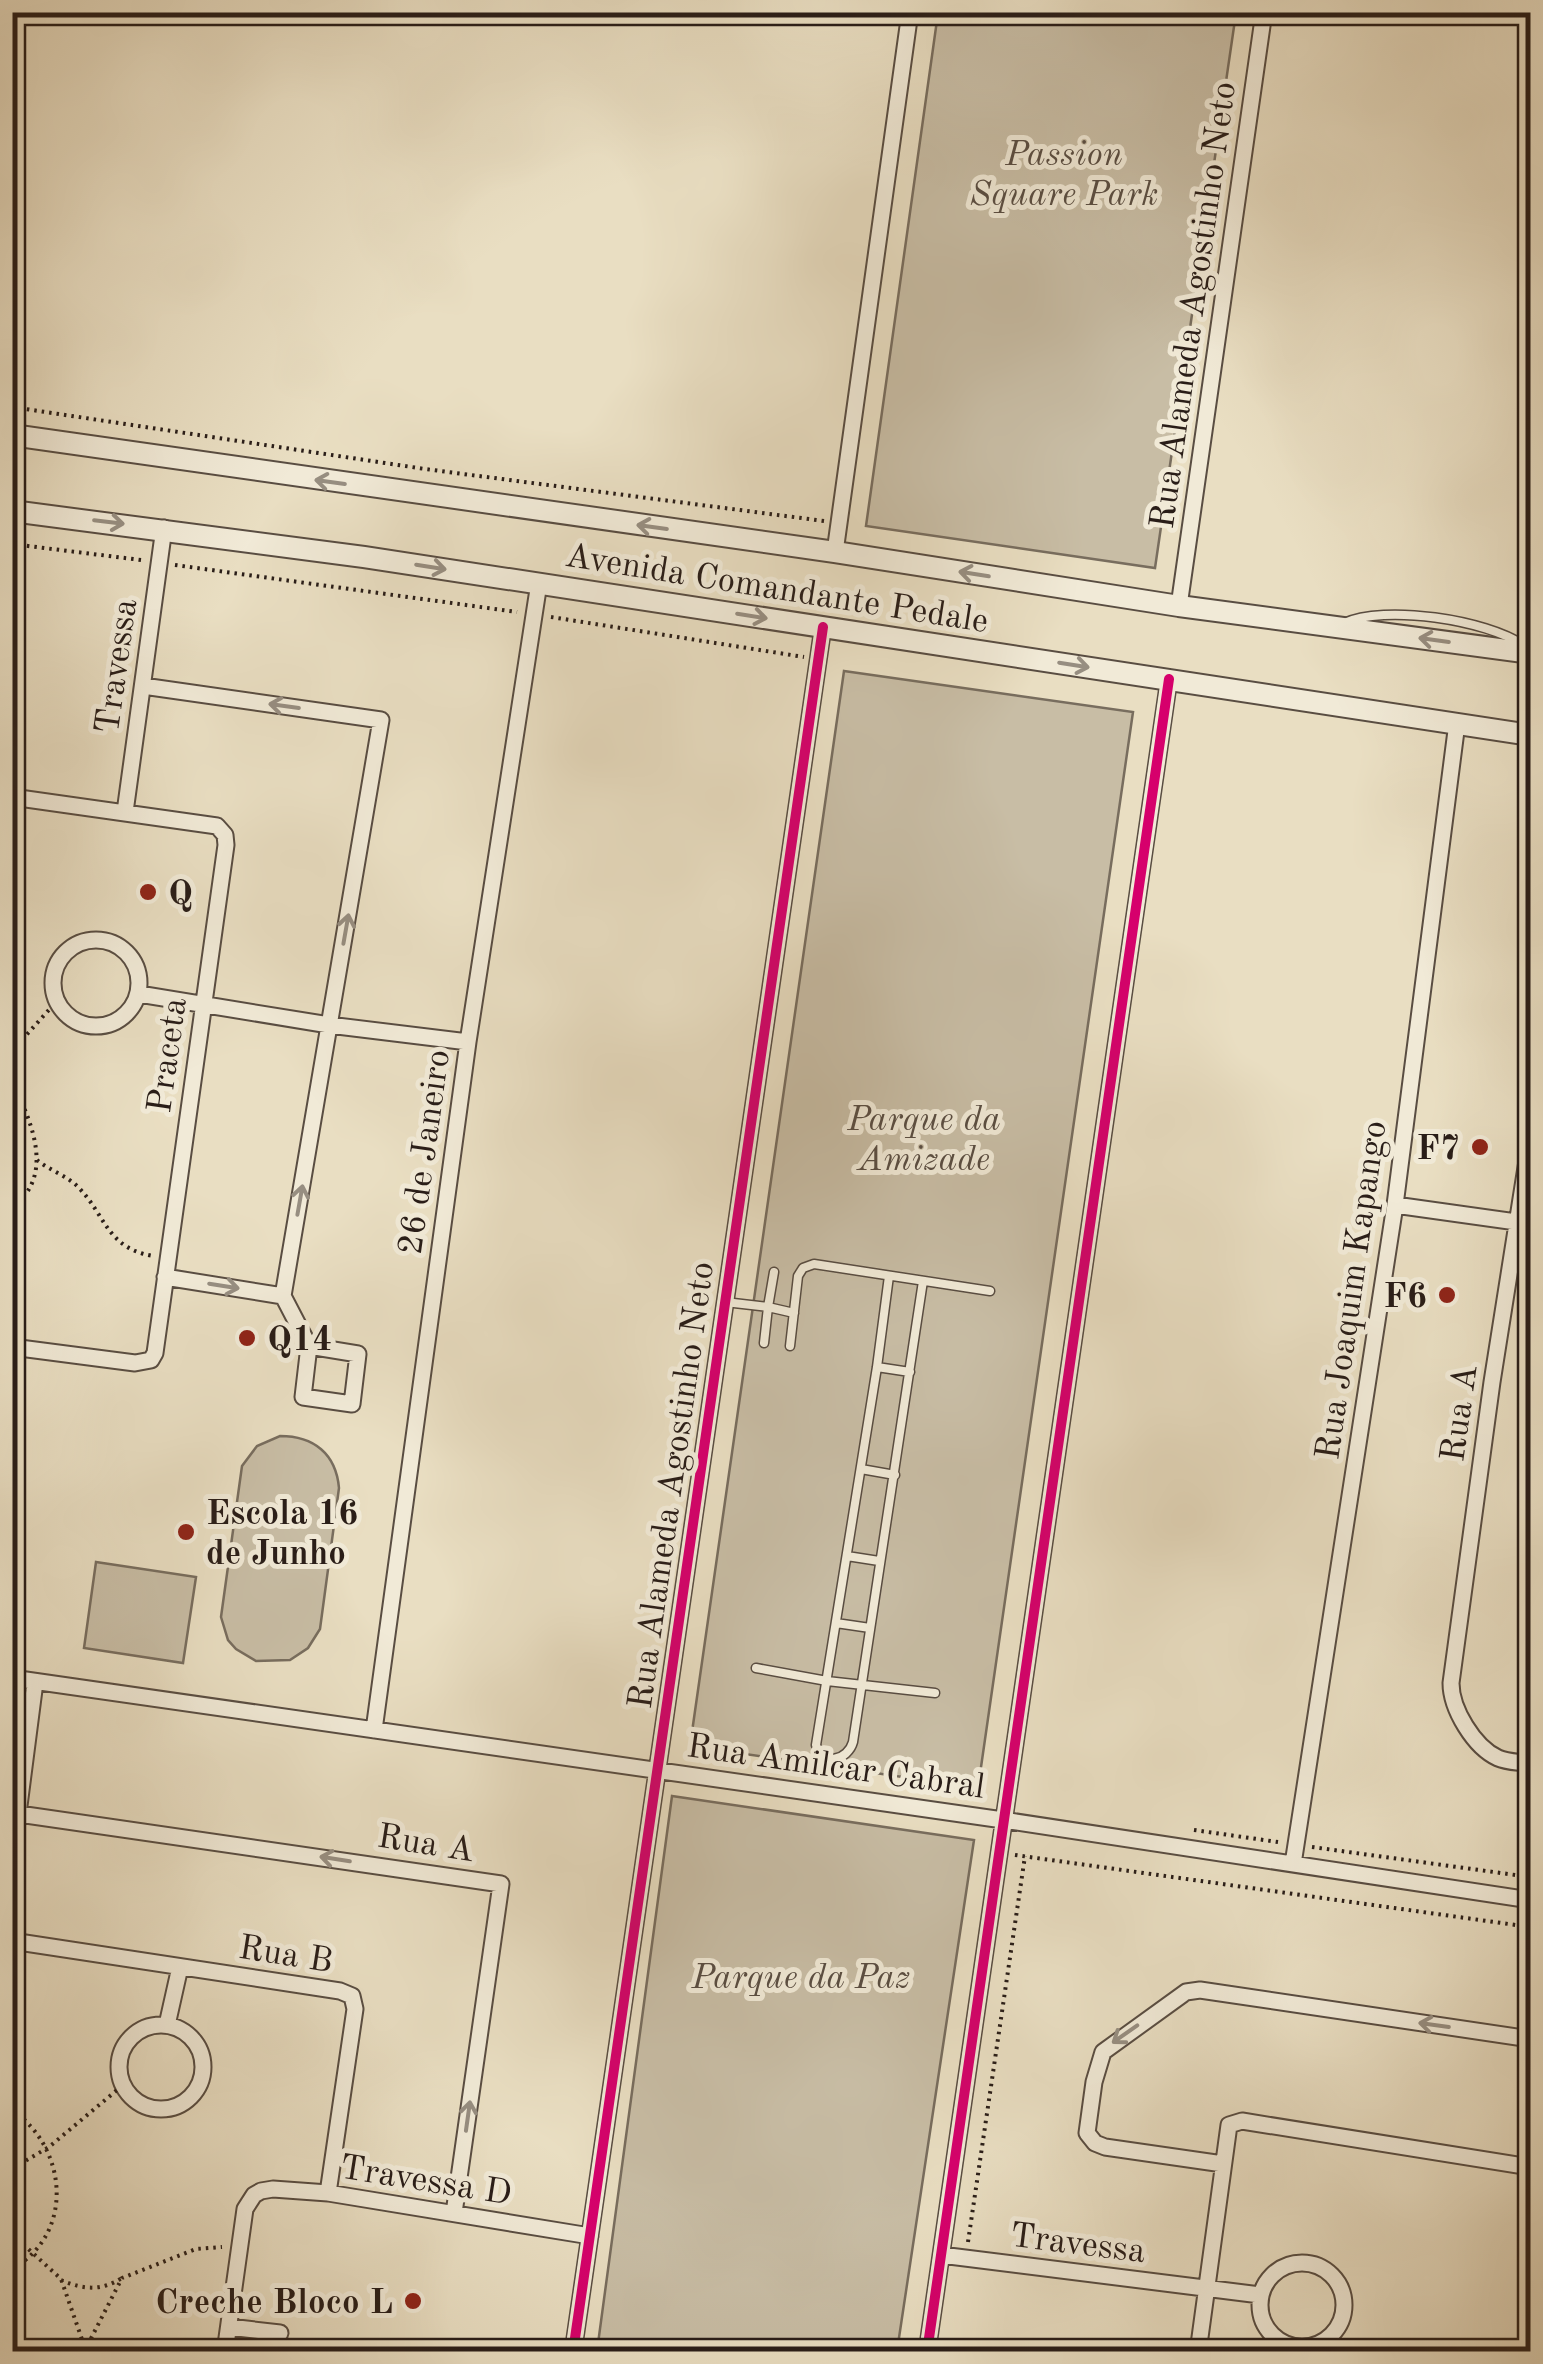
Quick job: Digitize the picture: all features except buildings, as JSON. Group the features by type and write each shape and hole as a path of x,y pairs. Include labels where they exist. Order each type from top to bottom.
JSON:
{"street":[{"path":"834,552 910,12"},
{"name":"Rua Alameda Agostinho Neto","path":"1178,606 1264,12"},
{"name":"Avenida Comandante Pedale","path":"12,436 834,552 1178,606 1530,652"},
{"name":"Avenida Comandante Pedale","path":"12,510 164,528 1530,735"},
{"name":"Travessa","path":"124,812 164,528"},
{"name":"26 de Janeiro","path":"374,1730 468,1042 540,584"},
{"name":"Rua Alameda Agostinho Neto","path":"574,2352 823,627"},
{"path":"927,2352 1168,679"},
{"path":"143,686 381,720 283,1296 308,1346 303,1397 352,1404 358,1354 308,1346"},
{"name":"Rua Joaquim Kapango","path":"1293,1864 1395,1205 1457,723"},
{"name":"Praceta","path":"12,797 217,826 226,844 158,1344 151,1360 135,1363 12,1346"},
{"path":"101,940 119,946 130,957 140,979 138,994 120,1020 101,1027 85,1026 71,1020 56,1002 52,978 57,962 67,950 86,941 101,940"},
{"path":"138,994 329,1025 468,1042"},
{"name":"Rua A","path":"1530,1142 1525,1223 1492,1382 1451,1693 1453,1703 1489,1752 1504,1760 1530,1764"},
{"path":"1395,1205 1525,1223"},
{"path":"165,1276 283,1296"},
{"name":"Rua Amilcar Cabral","path":"12,1678 1004,1820 1530,1900"},
{"path":"12,1860 34,1682"},
{"name":"Rua A","path":"16,1813 501,1884 454,2213"},
{"name":"Rua B","path":"12,1941 340,1991 352,1996 355,2009 328,2193"},
{"path":"167,2026 180,1966"},
{"path":"1222,2164 1105,2147 1087,2133 1094,2082 1103,2052 1186,1992 1200,1990 1530,2038"},
{"path":"167,2026 186,2033 199,2047 202,2079 196,2092 172,2108 153,2109 139,2104 123,2084 120,2057 141,2030 167,2026"},
{"path":"1198,2352 1229,2125 1242,2121 1530,2167"},
{"name":"Travessa D","path":"228,2327 246,2209 254,2195 273,2189 328,2193 590,2236"},
{"name":"Travessa","path":"940,2255 1260,2295"},
{"path":"1309,2264 1322,2268 1333,2277 1344,2308 1329,2345 1291,2346 1276,2339 1265,2327 1260,2295 1283,2267 1309,2264"},
{"path":"225,2352 228,2327 280,2332"}],"lane":[{"path":"790,1346 798,1276 814,1264 990,1292"},
{"path":"764,1343 774,1272"},
{"path":"889,1276 816,1745 825,1758 850,1753 923,1281"},
{"path":"725,1302 794,1313"},
{"path":"877,1366 910,1372"},
{"path":"861,1469 895,1474"},
{"path":"847,1556 880,1561"},
{"path":"836,1623 870,1628"},
{"path":"756,1668 861,1686 935,1693"}],"path":[{"path":"12,407 424,468 839,522"},
{"path":"12,544 535,614 818,659"},
{"path":"12,1051 56,1002"},
{"path":"12,1082 26,1108 37,1160 30,1188 12,1206"},
{"path":"37,1160 77,1185 111,1237 142,1254 168,1258"},
{"path":"999,1853 1530,1926"},
{"path":"966,2258 1025,1856"},
{"path":"12,2193 13,2168 49,2148 123,2084"},
{"path":"12,2110 28,2120 49,2148 59,2190 49,2231 12,2269"},
{"path":"12,2234 61,2280 78,2287 105,2288 196,2249 227,2247"},
{"path":"85,2350 122,2278"},
{"path":"61,2280 85,2350"}],"green space":[{"name":"Passion Square Park","path":"938,13 1236,13 1155,568 866,526"},
{"name":"Parque da Amizade","path":"844,671 1133,712 978,1788 690,1746"},
{"path":"280,1436 303,1439 321,1449 333,1466 339,1488 320,1629 308,1648 290,1660 256,1661 228,1640 221,1617 242,1466 257,1446"},
{"path":"96,1562 196,1577 183,1663 84,1648"},
{"name":"Parque da Paz","path":"672,1796 974,1840 897,2351 597,2351"}],"cycle path":[{"path":"573,2352 823,627"},
{"path":"927,2352 1169,679"}],"place":[{"name":"Q","path":"148,892"},
{"name":"F7","path":"1480,1147"},
{"name":"F6","path":"1447,1295"},
{"name":"Q14","path":"247,1338"},
{"name":"Escola 16 de Junho","path":"186,1532"},
{"name":"Creche Bloco L","path":"413,2301"}]}
